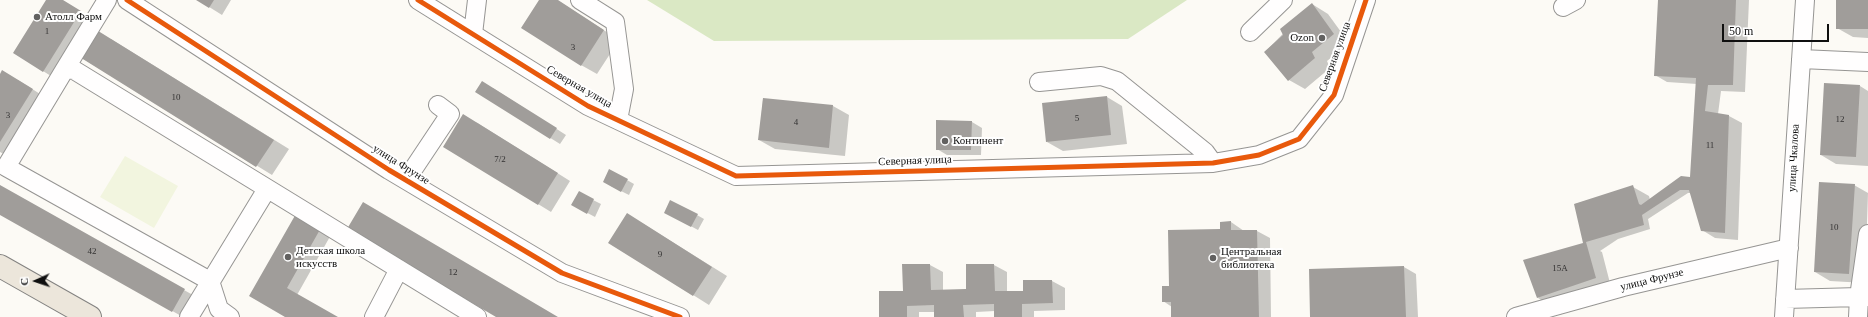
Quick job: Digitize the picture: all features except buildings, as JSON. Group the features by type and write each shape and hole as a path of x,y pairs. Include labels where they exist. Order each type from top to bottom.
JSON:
{"main road":[{"path":"0,266 90,317"}],"street":[{"path":"107,0 6,168 210,281 219,309 230,317"},
{"name":"улица Фрунзе","path":"127,0 406,180 562,273 680,317"},
{"name":"Северная улица","path":"418,0 588,106 736,176 1213,163 1259,155 1298,139 1334,95 1366,0"},
{"path":"473,34 477,0"},
{"path":"580,0 615,22 624,89 618,120"},
{"path":"1250,32 1283,0"},
{"name":"улица Чкалова","path":"1784,317 1805,0"},
{"path":"1801,59 1868,62"},
{"path":"65,69 74,70 255,179 267,189 477,317"},
{"path":"1039,82 1101,76 1117,81 1205,152 1213,163"},
{"path":"406,180 450,114 438,105"},
{"path":"189,317 267,189"},
{"path":"1858,317 1864,297 1868,234"},
{"name":"улица Фрунзе","path":"1516,317 1623,287 1789,248"},
{"path":"374,317 399,269"},
{"path":"1785,299 1864,297"}],"green space":[{"path":"647,0 1187,0 1128,39 714,41"},
{"path":"125,156 178,186 154,228 100,197"}],"cycle path":[{"path":"127,0 389,170 562,273 680,317"},
{"path":"418,0 588,106 736,176 1213,163 1259,155 1299,139 1334,95 1366,0"}],"place":[{"name":"Атолл Фарм","path":"37,17"},
{"name":"Ozon","path":"1322,38"},
{"name":"Континент","path":"945,141"},
{"name":"Детская школа искусств","path":"288,257"},
{"name":"Центральная библиотека","path":"1213,258"}]}
